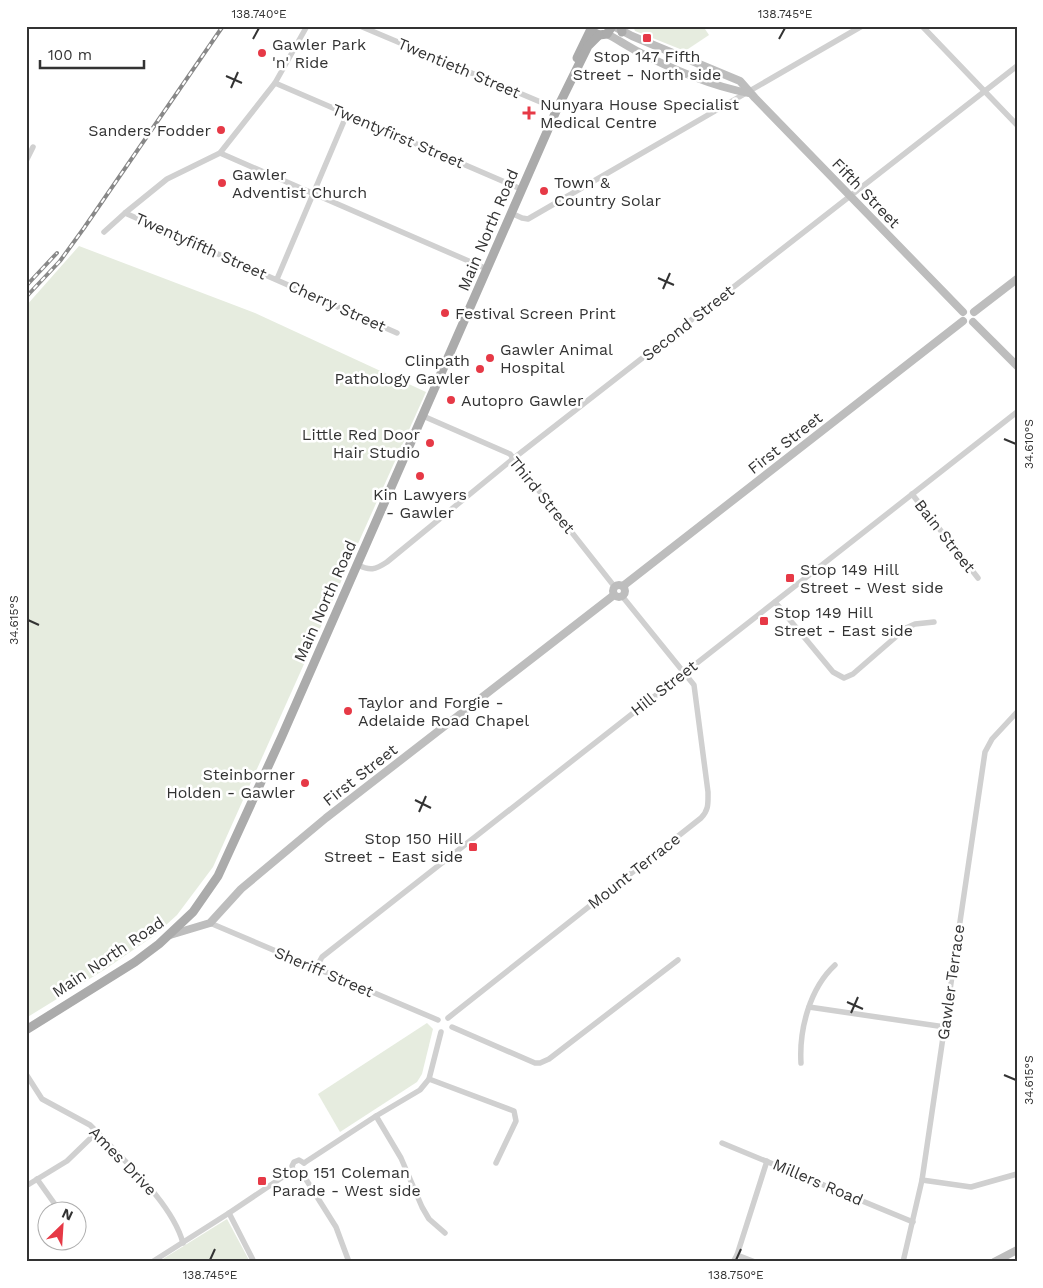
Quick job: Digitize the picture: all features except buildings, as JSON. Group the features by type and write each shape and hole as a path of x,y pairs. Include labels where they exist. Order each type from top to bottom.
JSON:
{"main road":[{"path":"557,109 590,28 594,33 608,30"},
{"path":"557,109 588,46 608,30"},
{"name":"Main North Road","path":"26,1030 134,962 170,935 201,902 222,869 358,565 557,109"}],"street":[{"path":"104,232 167,179 220,153 275,83 307,26"},
{"name":"Twentieth Street","path":"360,26 557,109"},
{"path":"511,213 528,219 862,26"},
{"path":"922,26 1017,125"},
{"name":"Fifth Street","path":"608,30 622,29 740,81 963,312"},
{"path":"608,30 636,50 682,71 729,90 749,92"},
{"name":"Second Street","path":"358,565 371,570 378,568 514,458 1017,66"},
{"name":"Twentyfirst Street","path":"275,83 521,189"},
{"path":"278,279 348,114"},
{"path":"27,158 33,147"},
{"path":"220,153 487,269"},
{"name":"Twentyfifth Street","path":"125,213 278,279"},
{"name":"Cherry Street","path":"278,279 397,333"},
{"path":"974,312 1017,279"},
{"path":"968,310 974,312 976,318 973,322 966,324 962,321 961,316 963,312 968,310"},
{"name":"First Street","path":"624,586 962,321"},
{"path":"973,322 1017,366"},
{"name":"Hill Street","path":"316,968 322,957 1017,412"},
{"name":"Third Street","path":"423,416 504,451 514,458 614,586"},
{"name":"Bain Street","path":"912,494 978,578"},
{"path":"619,584 624,586 625,591 622,596 614,595 612,590 614,586 619,584"},
{"name":"First Street","path":"170,935 210,922 240,889 326,818 614,595"},
{"path":"622,596 684,672"},
{"path":"775,602 833,672 844,678 853,674 906,628 915,624 934,622"},
{"name":"Mount Terrace","path":"448,1018 701,818 707,811 709,806 708,792 694,685 684,672"},
{"name":"Gawler Terrace","path":"903,1262 922,1180 985,752 992,739 1017,712"},
{"name":"Sheriff Street","path":"210,922 438,1020"},
{"path":"452,1027 535,1063 540,1063 549,1059 678,960"},
{"path":"801,1062 800,1054 806,1013 824,974 835,964"},
{"path":"809,1007 945,1027"},
{"path":"441,1032 437,1027 438,1020 442,1017 448,1018 452,1022 452,1027"},
{"path":"441,1032 447,1032 452,1027"},
{"path":"304,1163 420,1090 429,1079 441,1032"},
{"name":"Ames Drive","path":"26,1074 42,1099 90,1125 98,1132 162,1203 179,1229 183,1242"},
{"path":"429,1079 514,1111 516,1120 496,1163"},
{"path":"376,1116 401,1158 422,1207 429,1218 445,1233"},
{"path":"26,1186 67,1161 98,1132"},
{"name":"Millers Road","path":"722,1142 913,1222"},
{"path":"298,1160 304,1163 305,1167 302,1172 298,1174 293,1170 294,1162 298,1160"},
{"path":"733,1262 737,1255 767,1161"},
{"path":"152,1262 293,1170"},
{"path":"302,1172 336,1227 349,1262"},
{"path":"922,1180 971,1187 1017,1174"},
{"path":"37,1179 52,1200"},
{"path":"229,1213 254,1262"},
{"path":"994,1262 1017,1250"},
{"path":"737,1255 755,1262"}],"shaded area":[{"path":"633,26 703,26 709,35 685,51 635,31"},
{"path":"79,246 255,313 426,392 213,867 177,915 155,935 104,970 26,1018 26,306"},
{"path":"427,1023 433,1029 422,1074 417,1082 340,1132 318,1094"},
{"path":"227,1219 250,1262 158,1262"}],"railway":[{"path":"26,297 60,261 84,228 223,26"},
{"path":"26,286 57,253"}],"place":[{"name":"Stop 147 Fifth Street - North side","path":"647,38"},
{"name":"Gawler Park 'n' Ride","path":"262,53"},
{"name":"Nunyara House Specialist Medical Centre","path":"529,113"},
{"name":"Sanders Fodder","path":"221,130"},
{"name":"Gawler Adventist Church","path":"222,183"},
{"name":"Town & Country Solar","path":"544,191"},
{"name":"Festival Screen Print","path":"445,313"},
{"name":"Gawler Animal Hospital","path":"490,358"},
{"name":"Clinpath Pathology Gawler","path":"480,369"},
{"name":"Autopro Gawler","path":"451,400"},
{"name":"Little Red Door Hair Studio","path":"430,443"},
{"name":"Kin Lawyers - Gawler","path":"420,476"},
{"name":"Stop 149 Hill Street - West side","path":"790,578"},
{"name":"Stop 149 Hill Street - East side","path":"764,621"},
{"name":"Taylor and Forgie - Adelaide Road Chapel","path":"348,711"},
{"name":"Steinborner Holden - Gawler","path":"305,783"},
{"name":"Stop 150 Hill Street - East side","path":"473,847"},
{"name":"Stop 151 Coleman Parade - West side","path":"262,1181"}]}
